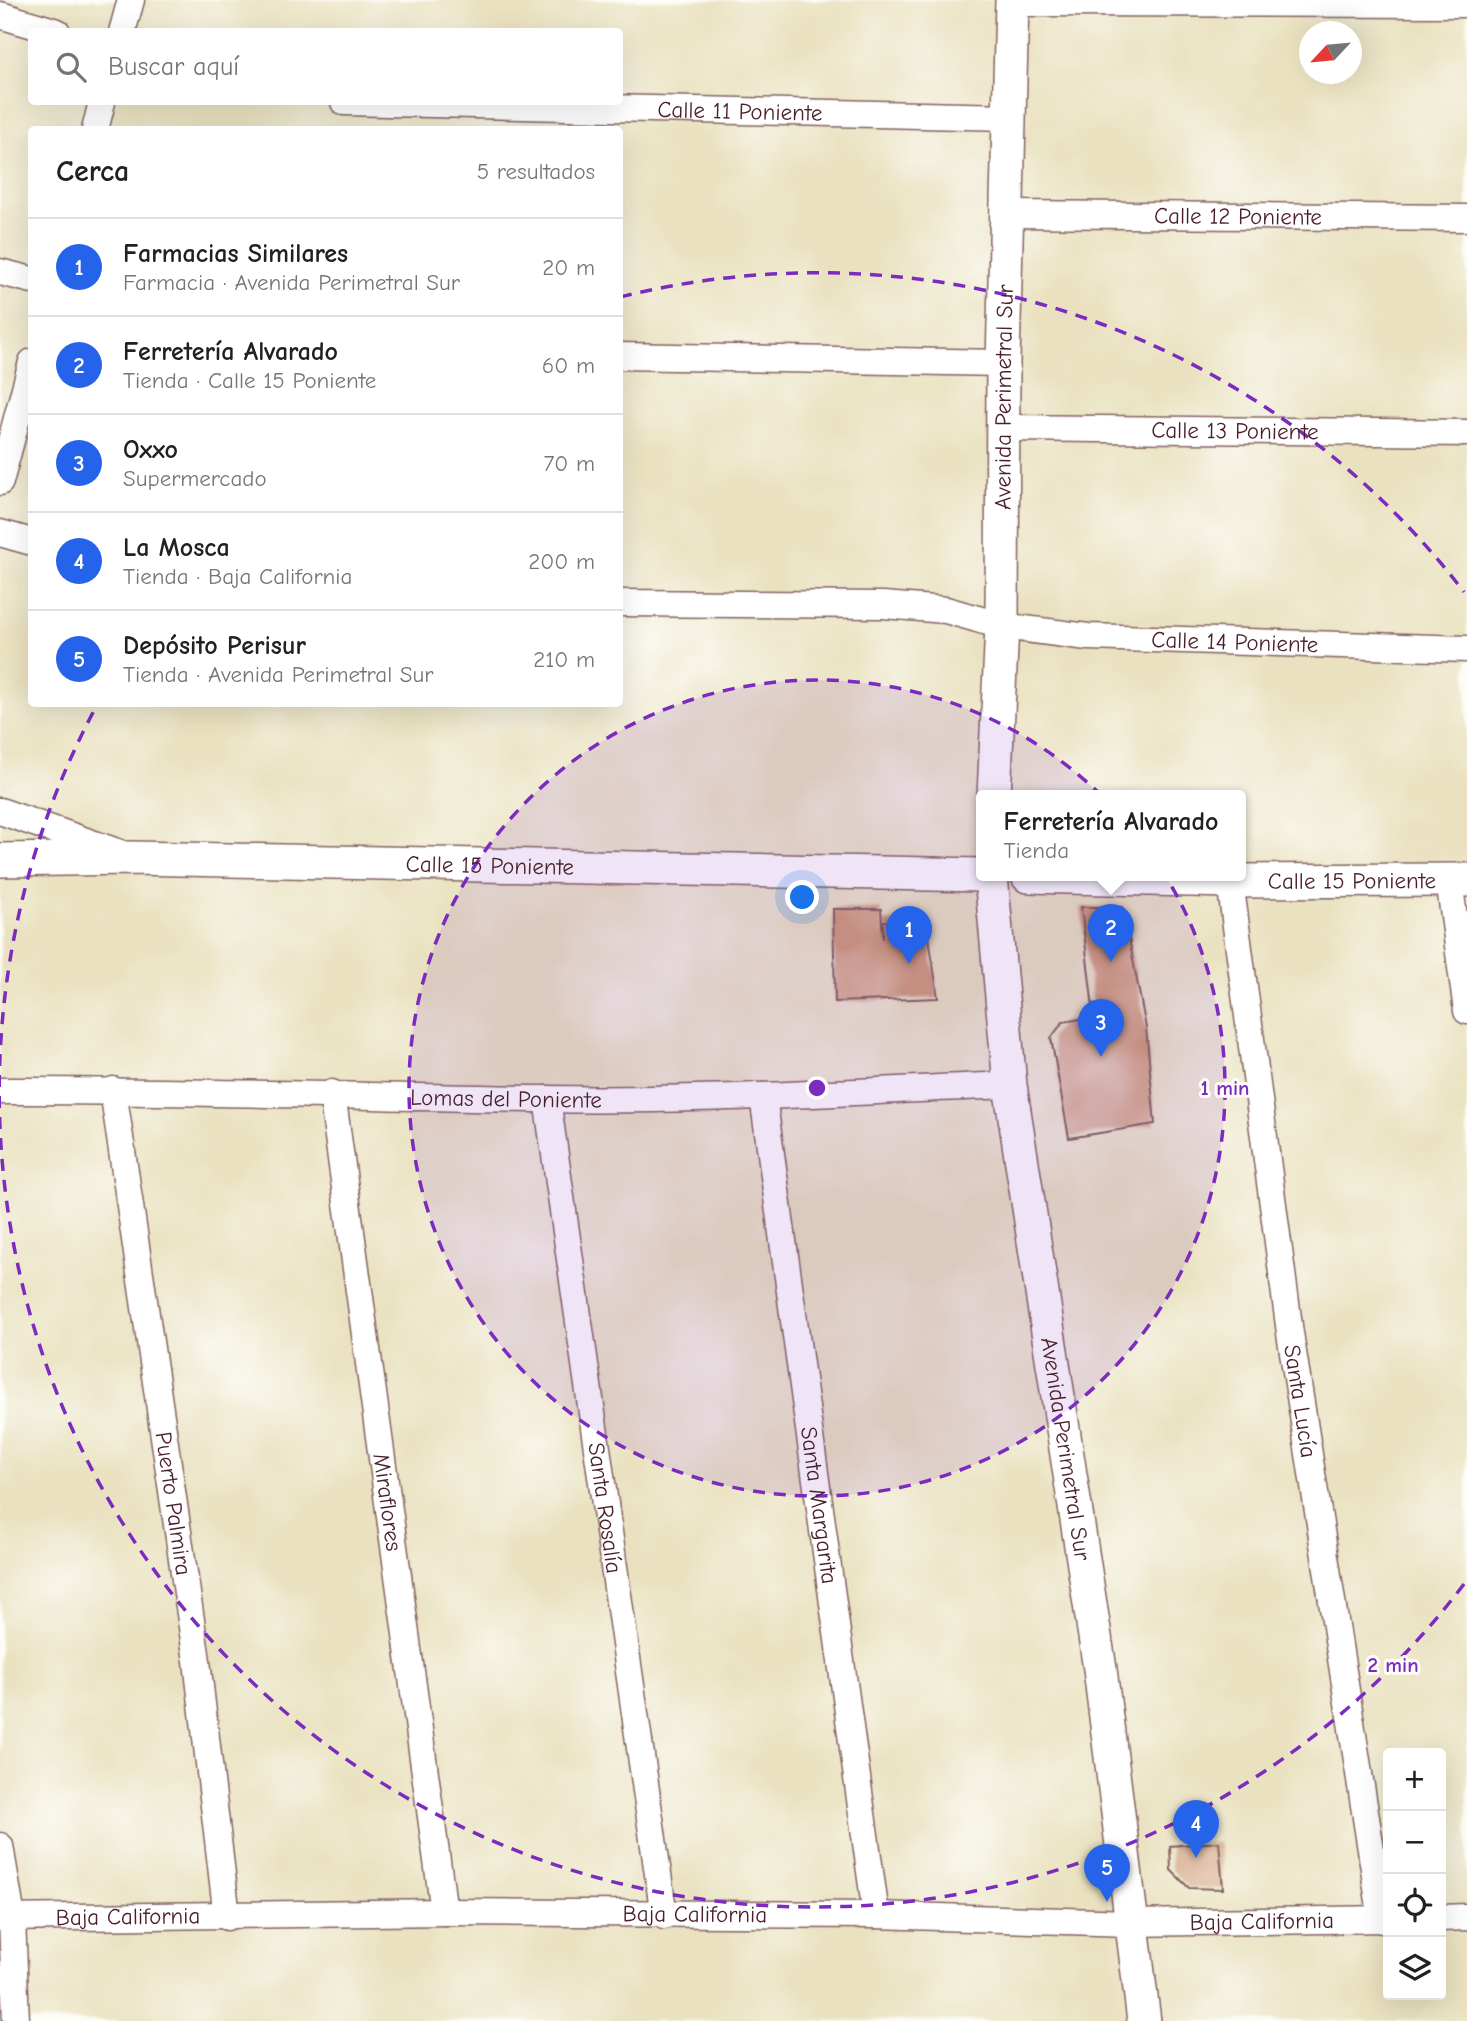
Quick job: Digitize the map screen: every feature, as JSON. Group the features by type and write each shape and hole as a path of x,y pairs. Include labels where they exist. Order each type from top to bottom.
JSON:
{"street":[{"path":"123,28 131,0"},
{"path":"1012,1 1467,4"},
{"name":"Avenida Perimetral Sur","path":"994,790 1002,626 1003,363 1009,214 1012,1"},
{"path":"0,15 44,28"},
{"path":"96,126 101,105"},
{"name":"Calle 11 Poniente","path":"477,105 1010,117"},
{"name":"Calle 12 Poniente","path":"1009,214 1467,218"},
{"path":"0,272 28,279"},
{"path":"623,356 1003,363"},
{"path":"0,482 28,377"},
{"name":"Calle 13 Poniente","path":"1004,428 1467,433"},
{"path":"0,533 28,541"},
{"path":"623,603 883,605 946,610 1002,626"},
{"name":"Calle 14 Poniente","path":"1002,626 1088,637 1467,649"},
{"path":"0,811 132,858"},
{"name":"Calle 15 Poniente","path":"0,860 132,858 976,875"},
{"path":"1458,880 1467,1010"},
{"name":"Calle 15 Poniente","path":"1246,881 1458,880"},
{"name":"Avenida Perimetral Sur","path":"991,881 1010,1085 1100,1669 1143,2021"},
{"name":"Santa Lucía","path":"1230,881 1290,1332 1383,1907"},
{"name":"Lomas del Poniente","path":"0,1091 332,1093 547,1099 763,1096 1010,1085"},
{"name":"Puerto Palmira","path":"113,1090 197,1661 227,1917"},
{"name":"Miraflores","path":"332,1093 444,1912"},
{"name":"Santa Margarita","path":"763,1096 876,1915"},
{"name":"Santa Rosalía","path":"547,1099 664,1916"},
{"path":"0,1846 16,2021"},
{"name":"Baja California","path":"6,1918 444,1912 664,1916 876,1915 1130,1923 1383,1919"},
{"path":"1446,1918 1467,1917"}],"building":[{"path":"1081,907 1123,907 1146,1028 1155,1124 1069,1138 1051,1038 1063,1022 1094,1017"},
{"path":"833,909 881,909 883,939 883,921 919,923 928,930 938,998 835,1002"},
{"path":"1219,1842 1223,1889 1189,1888 1171,1870 1170,1846"}],"place":[{"name":"Ferretería Alvarado","path":"1111,962"},
{"name":"Farmacias Similares","path":"909,964"},
{"name":"Oxxo","path":"1101,1057"},
{"name":"La Mosca","path":"1196,1858"},
{"name":"Depósito Perisur","path":"1107,1902"}]}
